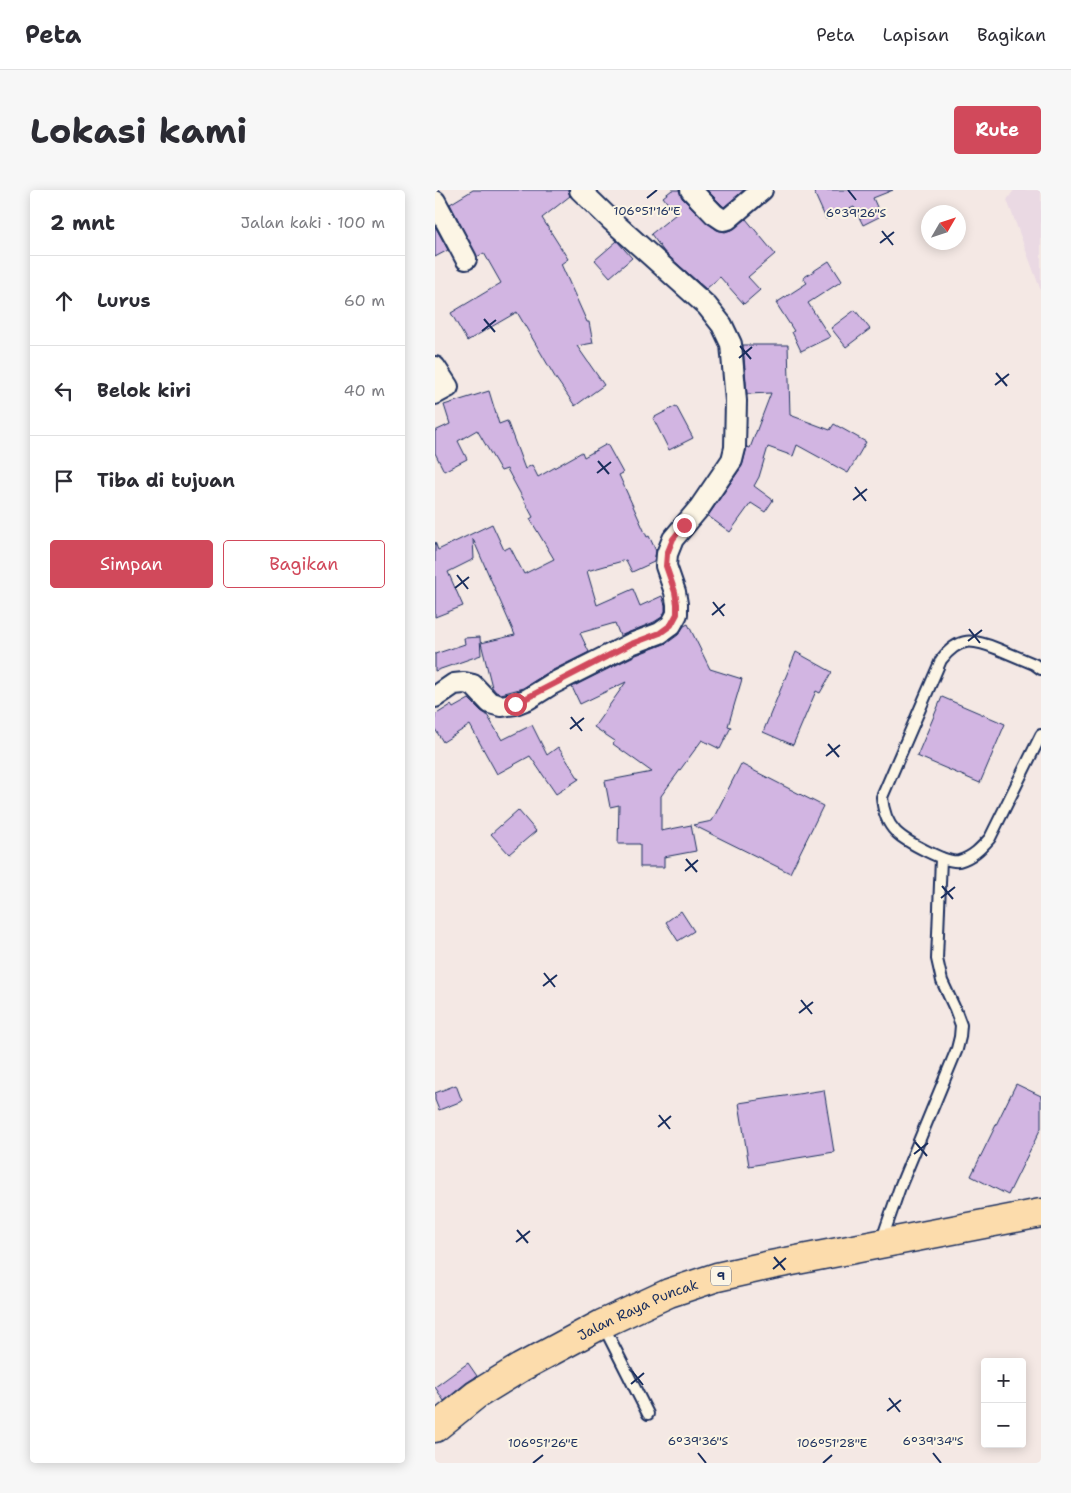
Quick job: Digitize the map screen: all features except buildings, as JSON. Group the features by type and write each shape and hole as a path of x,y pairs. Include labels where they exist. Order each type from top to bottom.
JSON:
{"highway":[{"name":"Jalan Raya Puncak","path":"435,1428 476,1395 513,1372 603,1324 669,1293 717,1277 1041,1213"}],"street":[{"path":"435,697 454,684 464,683 473,685 490,703 501,706 515,704 631,644 660,633 671,625 677,614 677,604 666,566 667,554 673,539 699,507 732,460 735,448 736,401 731,344 722,324 707,306 580,190"},
{"path":"691,190 714,214 723,220 730,217 762,190"},
{"path":"435,201 466,259"},
{"path":"435,367 448,387 435,394"}],"lane":[{"path":"1041,669 1034,664 979,642 969,641 960,643 947,652 941,660 882,797 883,810 888,820 896,832 903,838 941,858 957,862 963,860 978,851 990,838 1041,735"},
{"path":"881,1244 900,1187 957,1049 960,1037 961,1025 959,1018 942,981 937,959 941,858"},
{"path":"603,1324 648,1414"}],"shaded area":[{"path":"1014,190 1041,190 1041,291 1007,200"}],"route":[{"path":"515,704 528,699 552,684 631,644 660,633 671,625 677,614 677,604 666,566 667,554 673,539 684,525"}]}
